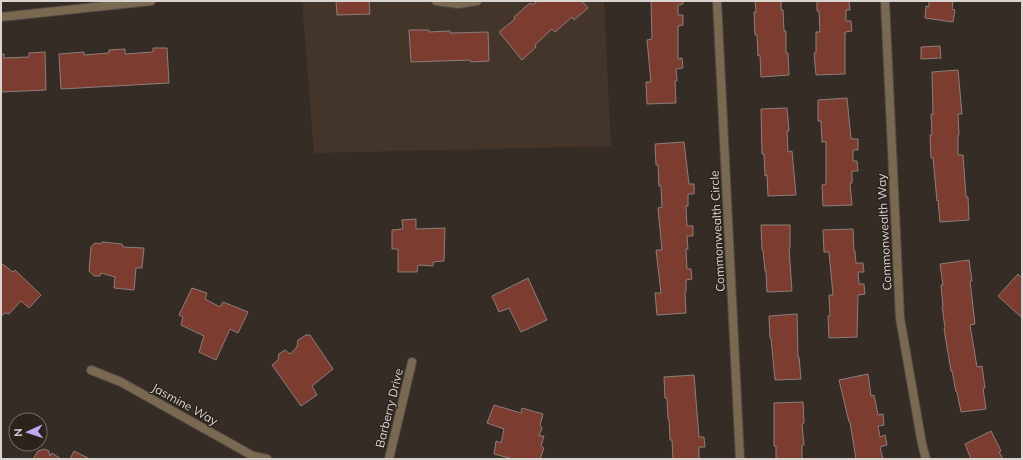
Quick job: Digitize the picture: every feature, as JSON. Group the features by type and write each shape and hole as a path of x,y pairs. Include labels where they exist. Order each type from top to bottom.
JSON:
{"street":[{"path":"1,17 151,1"},
{"path":"436,1 458,4 477,1"},
{"name":"Commonwealth Circle","path":"717,1 740,459"},
{"name":"Commonwealth Way","path":"885,1 900,318 922,444 926,459"},
{"name":"Barberry Drive","path":"389,459 412,362"},
{"name":"Jasmine Way","path":"92,370 120,382 253,456 267,459"}],"shaded area":[{"path":"302,1 604,1 611,146 314,153"}],"building":[{"path":"336,1 369,1 370,14 337,15"},
{"path":"538,1 582,1 588,8 574,20 572,17 555,32 552,29 522,60 499,32 515,19 514,17 530,3 532,5"},
{"path":"651,1 683,1 683,4 678,5 678,15 683,15 683,25 678,26 678,59 682,58 683,68 676,69 676,103 647,104 646,82 651,82 647,40 652,39"},
{"path":"755,1 781,1 784,31 786,31 786,53 788,53 789,75 761,77 760,55 758,56 757,35 755,35"},
{"path":"817,1 849,1 850,10 846,10 846,21 851,21 852,31 845,32 845,74 816,75 814,53 816,53 816,32 820,32"},
{"path":"929,1 953,1 952,9 955,10 953,22 925,18 926,6 929,7"},
{"path":"409,30 429,30 429,32 450,31 450,33 488,32 489,61 471,62 470,60 411,62"},
{"path":"940,46 941,58 921,59 921,47"},
{"path":"153,48 167,48 169,83 61,89 59,54 84,52 84,55 109,53 109,50 125,49 125,54 153,52"},
{"path":"45,52 46,90 1,92 1,54 4,54 4,58 29,57 29,53"},
{"path":"958,70 962,114 958,114 958,155 963,155 969,220 940,222 933,158 931,158 931,114 933,115 932,72"},
{"path":"847,98 851,139 858,139 858,150 853,150 853,161 857,161 858,171 852,171 852,183 850,183 852,205 823,206 822,185 826,184 826,142 822,142 821,121 818,121 818,100"},
{"path":"787,108 789,131 787,131 788,152 792,151 796,195 768,196 764,154 762,154 761,109"},
{"path":"684,142 689,184 694,184 694,194 688,194 688,206 686,206 687,226 693,226 693,236 687,236 688,249 686,249 687,269 691,269 692,279 686,280 686,313 657,315 655,293 661,293 656,250 662,250 658,208 662,207 658,165 656,165 655,144"},
{"path":"416,219 416,229 445,228 444,261 433,262 433,266 418,265 417,272 398,272 398,249 392,249 392,230 403,229 402,220"},
{"path":"761,225 790,225 789,248 792,291 767,292 766,271 762,250"},
{"path":"853,229 856,263 863,263 864,272 858,272 859,284 864,284 865,294 858,295 857,337 829,338 829,295 833,295 829,252 824,252 823,230"},
{"path":"102,242 122,244 123,247 144,248 142,268 136,268 134,290 114,288 115,277 101,273 100,276 94,276 89,271 91,247 95,243 101,244"},
{"path":"969,260 975,324 970,325 977,367 982,366 986,409 961,412 951,371 944,329 941,285 943,285 940,264"},
{"path":"1,263 13,272 15,270 41,295 29,308 21,301 9,314 5,313 1,316"},
{"path":"1018,274 1022,278 1022,318 998,296"},
{"path":"528,278 547,320 521,332 509,308 499,312 492,296"},
{"path":"192,288 207,293 205,299 220,307 223,302 248,312 238,333 230,329 216,360 199,352 204,336 181,325 183,317 179,315"},
{"path":"797,314 798,357 801,379 775,380 769,316"},
{"path":"306,335 310,335 333,369 312,386 317,395 301,406 272,365 278,360 279,354 285,350 290,354 297,347 298,340"},
{"path":"868,374 871,396 874,395 878,415 883,414 884,425 878,426 880,437 885,435 887,445 880,447 883,459 856,459 850,422 839,380"},
{"path":"694,375 699,437 704,437 705,447 699,447 699,459 673,459 667,398 665,398 664,377"},
{"path":"803,402 804,423 802,424 804,445 802,445 802,459 776,459 776,446 774,446 774,403"},
{"path":"494,405 521,413 522,408 543,414 540,425 542,428 539,436 544,436 541,446 544,448 540,459 513,459 494,454 496,441 501,443 504,429 487,423"},
{"path":"991,431 1001,451 999,452 1003,459 971,459 965,444"},
{"path":"48,451 50,456 52,453 61,459 33,459 37,452 48,452"},
{"path":"74,451 90,459 70,459"}]}
